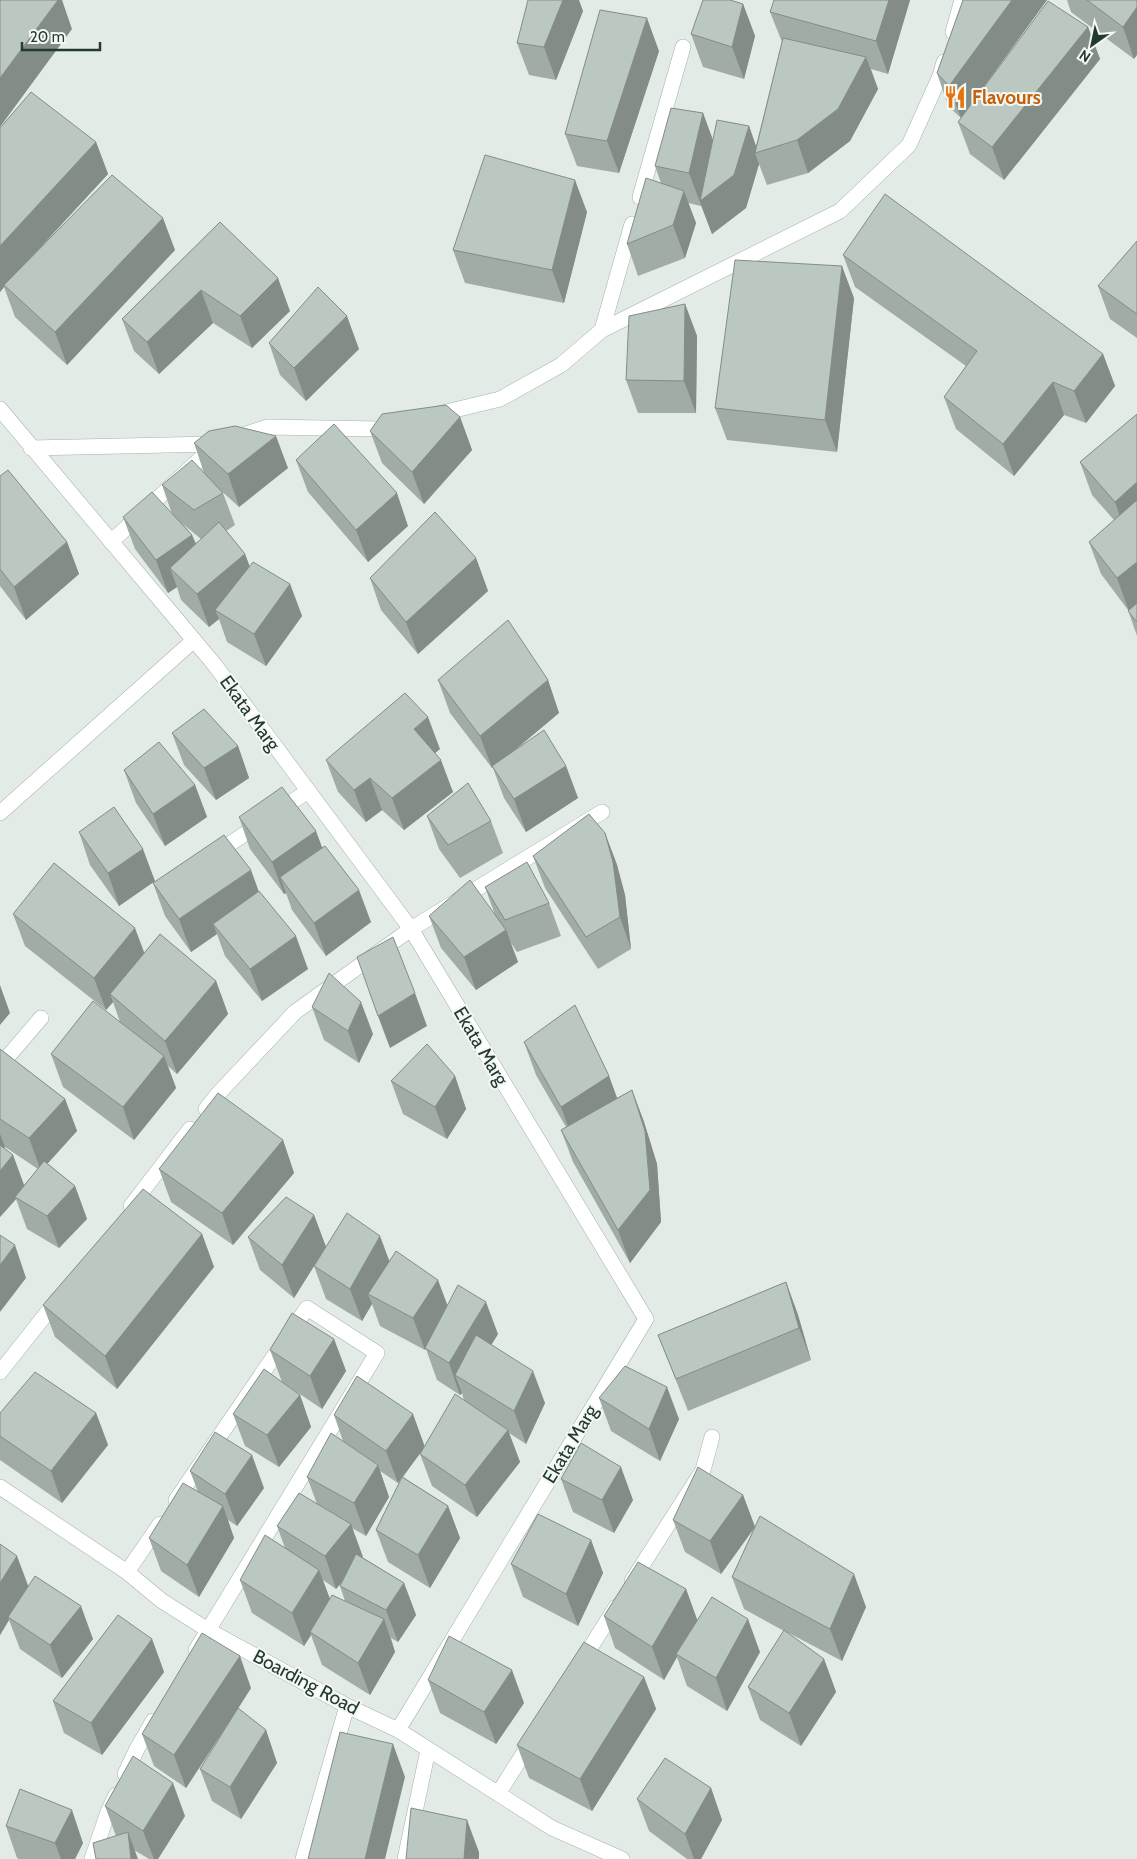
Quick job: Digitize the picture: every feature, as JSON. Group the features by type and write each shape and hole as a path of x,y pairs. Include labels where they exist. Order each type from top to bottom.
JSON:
{"street":[{"path":"32,448 217,444 267,427 380,429 500,399 561,365 602,330 840,211 909,145 940,76 962,0"},
{"path":"602,330 683,48"},
{"name":"Ekata Marg","path":"0,409 214,664 411,929 646,1319 398,1730"},
{"path":"111,542 217,444"},
{"path":"0,813 194,640"},
{"path":"212,856 308,792"},
{"path":"120,1219 217,1096 295,1012 411,929 602,812"},
{"path":"0,1066 41,1018"},
{"path":"0,1372 66,1288"},
{"path":"127,1572 307,1308 378,1353 188,1664"},
{"path":"572,1678 703,1470 712,1437"},
{"name":"Boarding Road","path":"0,1487 127,1572 162,1601 208,1630 347,1706 398,1730 552,1828 607,1856 622,1859"},
{"path":"92,1859 108,1812 136,1749 162,1706"},
{"path":"303,1859 347,1706"},
{"path":"498,1794 540,1727"},
{"path":"405,1859 428,1750"}],"building":[{"path":"0,0 58,0 0,78"},
{"path":"528,0 563,0 544,47 517,43"},
{"path":"703,0 730,0 743,4 732,47 691,34"},
{"path":"774,0 889,0 876,41 770,12"},
{"path":"963,0 1012,0 949,86 937,73"},
{"path":"1087,0 1137,0 1137,7 1123,27"},
{"path":"1048,1 1088,27 992,147 958,122"},
{"path":"600,10 647,18 607,141 565,134"},
{"path":"783,38 866,57 838,109 797,140 755,153"},
{"path":"31,92 96,142 0,246 0,128"},
{"path":"671,108 703,113 689,173 655,166"},
{"path":"717,120 749,126 734,175 700,201"},
{"path":"485,155 575,180 552,270 453,250"},
{"path":"112,175 163,218 55,332 4,285"},
{"path":"646,178 684,191 673,225 627,244"},
{"path":"885,194 1103,354 1074,391 1053,382 1003,444 944,397 977,351 843,255"},
{"path":"220,222 278,278 240,316 201,290 147,342 122,319"},
{"path":"1137,241 1137,314 1098,286"},
{"path":"735,260 842,266 825,420 715,408"},
{"path":"318,287 347,316 294,368 269,343"},
{"path":"685,304 684,381 626,380 629,316"},
{"path":"446,405 460,417 412,472 370,431 382,414"},
{"path":"1137,414 1137,482 1115,502 1080,462"},
{"path":"334,424 397,493 356,530 296,460"},
{"path":"235,426 276,436 228,474 194,443 209,431"},
{"path":"192,460 223,493 194,510 162,485"},
{"path":"8,470 67,542 14,587 0,569 0,476"},
{"path":"152,492 192,535 156,560 123,517"},
{"path":"1137,500 1137,562 1117,578 1089,542"},
{"path":"435,512 476,558 406,622 370,578"},
{"path":"219,522 245,554 197,594 170,568"},
{"path":"253,562 290,584 254,634 215,610"},
{"path":"1137,603 1137,622 1128,611"},
{"path":"508,620 548,680 480,736 438,680"},
{"path":"405,693 428,717 414,729 441,760 392,798 370,778 354,790 326,760"},
{"path":"204,709 238,746 204,768 172,733"},
{"path":"544,730 566,766 514,799 492,766"},
{"path":"159,742 195,785 153,814 124,770"},
{"path":"468,783 491,821 448,845 427,816"},
{"path":"282,787 316,831 272,862 239,817"},
{"path":"114,807 143,849 108,873 79,832"},
{"path":"589,814 605,833 613,862 620,917 586,937 533,856"},
{"path":"224,835 251,870 179,919 153,883"},
{"path":"325,846 359,890 314,923 280,877"},
{"path":"527,862 549,903 505,920 485,887"},
{"path":"54,863 135,928 94,978 13,914"},
{"path":"470,880 506,930 464,957 429,916"},
{"path":"259,891 296,936 250,969 213,924"},
{"path":"160,934 216,981 165,1041 110,994"},
{"path":"393,937 415,993 378,1016 357,957"},
{"path":"329,973 361,1002 348,1031 312,1007"},
{"path":"93,1001 164,1056 123,1107 51,1054"},
{"path":"575,1005 609,1076 561,1107 524,1042"},
{"path":"427,1044 455,1076 435,1107 391,1081"},
{"path":"0,1049 65,1099 29,1138 0,1119"},
{"path":"632,1090 645,1131 650,1190 618,1230 561,1130"},
{"path":"218,1093 283,1140 222,1213 159,1169"},
{"path":"0,1145 13,1155 0,1171"},
{"path":"44,1161 75,1186 47,1216 15,1197"},
{"path":"143,1189 202,1234 105,1356 43,1305"},
{"path":"286,1197 314,1215 282,1265 248,1237"},
{"path":"347,1213 380,1236 350,1289 314,1266"},
{"path":"0,1235 15,1245 0,1265"},
{"path":"396,1251 438,1280 413,1318 368,1294"},
{"path":"786,1282 799,1328 676,1379 658,1335"},
{"path":"458,1285 486,1302 449,1363 425,1348"},
{"path":"292,1313 334,1339 310,1376 270,1350"},
{"path":"476,1335 533,1371 514,1411 455,1375"},
{"path":"625,1366 667,1387 649,1429 599,1398"},
{"path":"264,1369 300,1395 267,1435 233,1414"},
{"path":"35,1372 96,1413 51,1471 0,1436 0,1413"},
{"path":"357,1376 413,1414 386,1451 334,1415"},
{"path":"455,1394 508,1430 465,1485 420,1454"},
{"path":"215,1432 252,1455 225,1494 190,1471"},
{"path":"331,1433 378,1465 354,1503 307,1477"},
{"path":"581,1443 621,1467 602,1500 561,1479"},
{"path":"698,1467 743,1495 710,1541 673,1520"},
{"path":"402,1477 448,1506 418,1555 376,1530"},
{"path":"183,1483 223,1506 187,1565 149,1538"},
{"path":"299,1493 351,1524 325,1556 277,1526"},
{"path":"538,1514 591,1540 566,1594 511,1564"},
{"path":"760,1516 854,1574 830,1629 732,1577"},
{"path":"265,1535 319,1570 292,1613 240,1580"},
{"path":"0,1544 17,1556 0,1583"},
{"path":"356,1554 404,1583 386,1610 340,1586"},
{"path":"638,1562 686,1589 652,1647 604,1616"},
{"path":"35,1576 81,1606 50,1645 8,1617"},
{"path":"332,1595 384,1619 358,1663 310,1632"},
{"path":"712,1597 748,1619 716,1678 676,1654"},
{"path":"118,1615 152,1639 91,1723 53,1701"},
{"path":"784,1630 824,1659 789,1713 748,1687"},
{"path":"202,1633 240,1656 174,1755 142,1734"},
{"path":"449,1636 512,1670 484,1712 428,1680"},
{"path":"584,1642 644,1677 580,1779 517,1745"},
{"path":"238,1708 266,1730 230,1787 200,1769"},
{"path":"340,1732 393,1744 365,1859 308,1859"},
{"path":"133,1756 173,1783 143,1831 105,1806"},
{"path":"665,1758 711,1788 685,1834 637,1799"},
{"path":"20,1789 72,1810 55,1843 6,1826"},
{"path":"411,1808 467,1820 464,1859 406,1859"},
{"path":"128,1832 131,1859 96,1859 93,1843"}],"place":[{"name":"Flavours","path":"955,97"}]}
